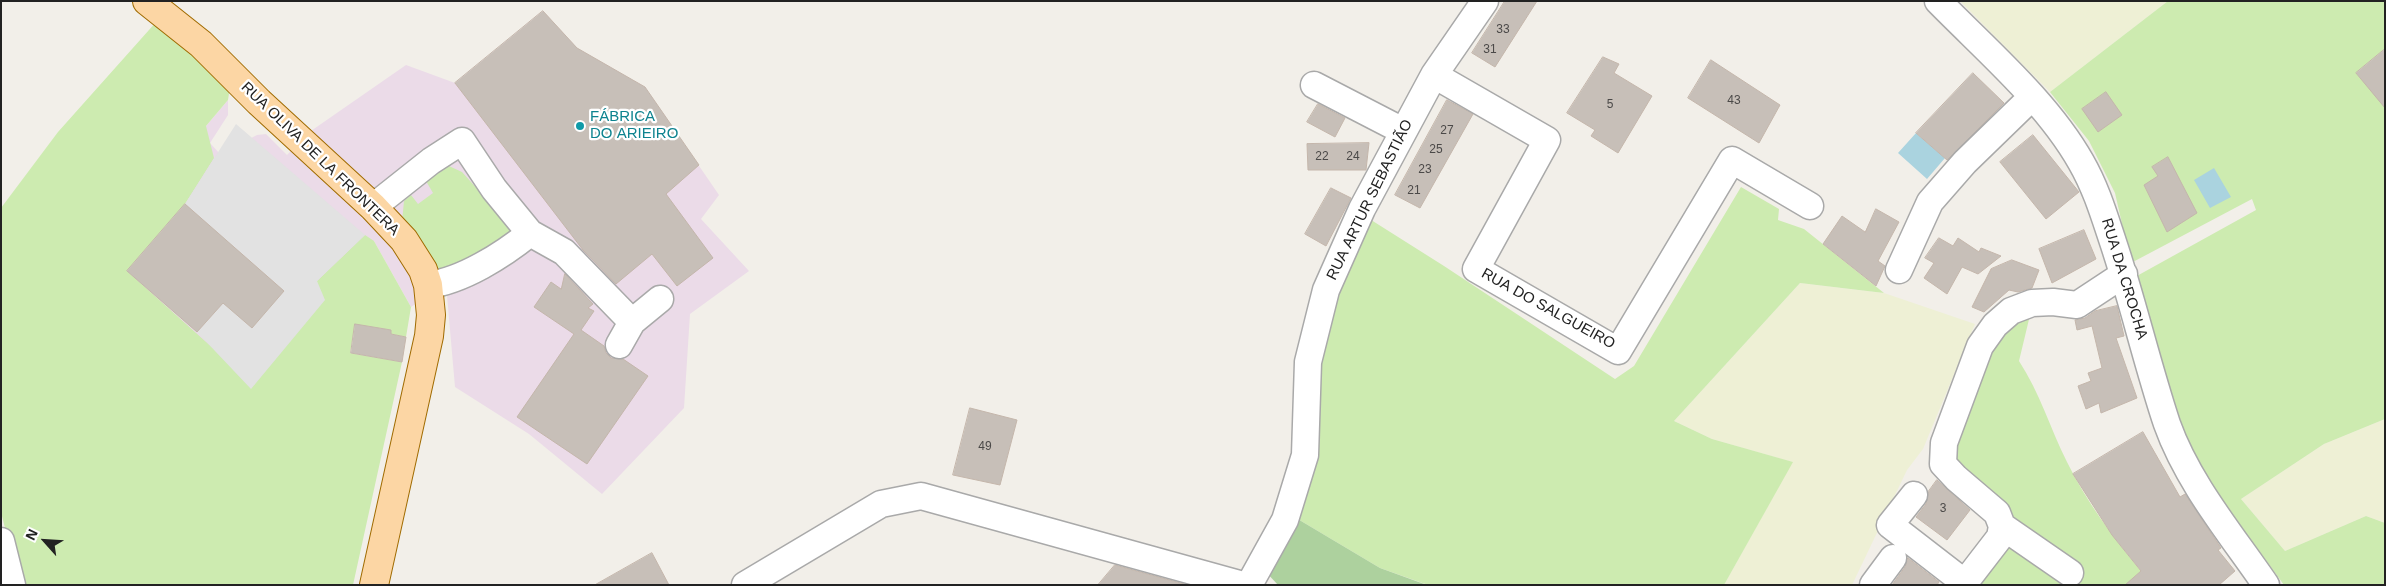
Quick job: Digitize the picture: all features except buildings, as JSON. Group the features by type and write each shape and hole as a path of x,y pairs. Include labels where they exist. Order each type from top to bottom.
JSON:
{"main road":[{"name":"RUA OLIVA DE LA FRONTERA","path":"147,1 201,44 259,102 373,207 404,240 415,256 428,285 431,315 424,364 374,585"}],"street":[{"name":"RUA ARTUR SEBASTIÃO","path":"1248,585 1285,520 1305,455 1308,362 1326,290 1362,209 1434,74 1485,1"},
{"name":"RUA DA CROCHA","path":"1938,1 2032,97 2060,129 2098,194 2124,274 2168,425 2193,478 2266,585"},
{"name":"RUA DO SALGUEIRO","path":"1434,74 1547,140 1476,269 1618,351 1732,160 1810,206"},
{"path":"1314,85 1403,131"},
{"path":"1899,270 1930,202 1965,162 2032,97"},
{"path":"373,207 431,161 462,141 494,189 530,233 564,252 632,322"},
{"path":"428,285 446,283 454,279 509,250 530,233"},
{"path":"1914,495 1890,525 1964,584 2000,537 2002,526 1998,513 1956,478 1944,464 1944,443 1980,346 1995,325 2011,310 2032,303 2053,302 2077,305 2124,274"},
{"path":"618,345 632,322 660,299"},
{"path":"745,585 881,504 921,496 1244,585"},
{"path":"2002,526 2070,573"},
{"path":"1,541 12,585"},
{"path":"1873,585 1893,558"}],"shaded area":[{"path":"543,11 577,48 645,87 719,195 701,219 749,271 690,314 684,408 602,494 529,434 455,387 446,284 411,307 374,241 218,446 78,323 206,126 228,100 228,115 210,143 220,154 257,135 266,134 287,155 308,133 406,65 455,83"},
{"path":"236,124 365,235 317,281 325,300 251,389 197,332 223,303 185,204"}],"green space":[{"path":"1960,1 2168,1 2050,92"},
{"path":"2168,1 2385,1 2385,49 2356,73 2385,103 2385,419 2324,444 2241,499 2285,551 2366,516 2385,523 2385,585 2284,585 2217,494 2189,447 2135,277 2256,210 2252,199 2131,263 2115,193 2089,141 2050,92"},
{"path":"157,21 230,87 228,100 206,126 214,158 185,204 127,271 254,385 317,281 365,235 374,241 411,307 406,337 391,334 391,330 355,325 350,353 402,362 353,585 19,585 1,512 1,208 58,132"},
{"path":"449,166 462,172 516,232 446,283 402,222 404,201 411,195 418,204 433,193 426,181"},
{"path":"1741,187 1779,209 1778,220 1804,229 1884,293 1800,283 1674,421 1712,439 1793,462 1724,585 1428,585 1380,568 1296,518 1317,362 1333,291 1368,218 1615,379 1634,366"},
{"path":"1800,283 1884,293 1975,324 1923,449 1907,470 1852,585 1724,585 1792,462 1712,439 1674,421"},
{"path":"2031,311 2019,361 2039,398 2074,476 2110,532 2141,571 2127,585 1971,585 2005,539 1948,460 1984,347"},
{"path":"2385,419 2385,523 2366,516 2285,551 2241,499 2324,444"},
{"path":"1296,518 1380,568 1427,585 1278,585 1265,571"}],"water":[{"path":"1916,133 1945,158 1927,179 1898,153"},
{"path":"2214,168 2231,197 2210,208 2194,180"}],"place":[{"name":"FÁBRICA DO ARIEIRO","path":"580,126"}]}
